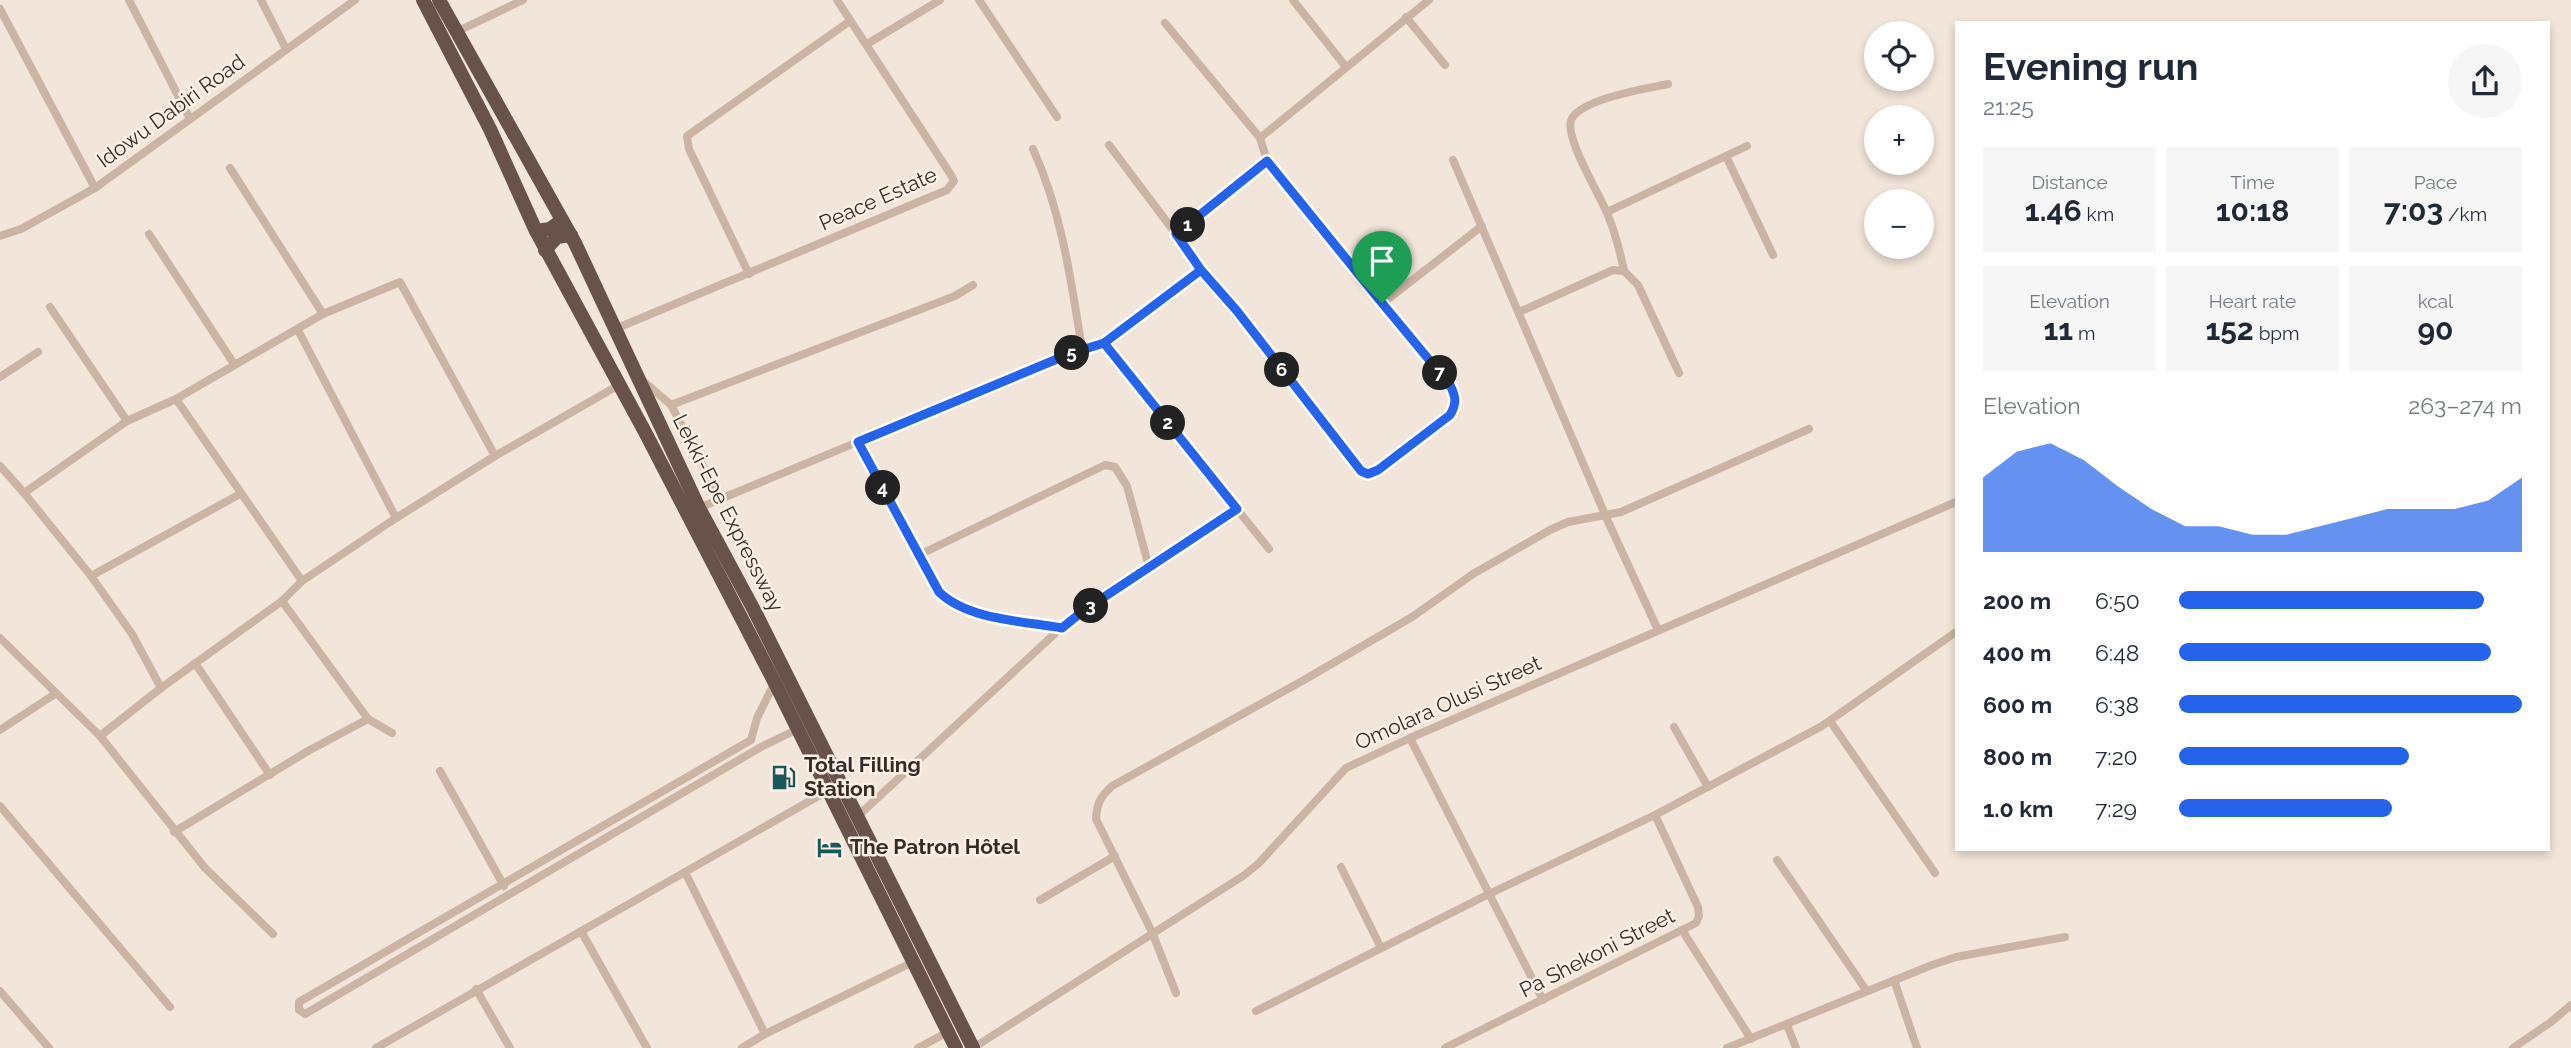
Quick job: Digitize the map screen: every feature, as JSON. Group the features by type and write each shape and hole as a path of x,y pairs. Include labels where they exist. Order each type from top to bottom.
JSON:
{"highway":[{"name":"Lekki-Epe Expressway","path":"423,0 489,130 545,250 775,683 956,1048"},
{"name":"Lekki-Epe Expressway","path":"439,0 571,235 699,508 858,816 882,870 973,1048"},
{"path":"536,231 550,229 562,220"},
{"path":"545,250 553,240 571,235"}],"street":[{"path":"129,0 190,119"},
{"path":"261,0 286,49"},
{"name":"Idowu Dabiri Road","path":"0,236 21,229 95,188 355,0"},
{"path":"456,33 523,0"},
{"name":"Peace Estate","path":"615,329 952,186 954,181 951,175 837,0"},
{"path":"867,44 940,0"},
{"path":"979,0 1057,117"},
{"path":"1293,0 1346,67"},
{"path":"1260,138 1429,0"},
{"path":"0,9 95,188"},
{"path":"1406,18 1445,65"},
{"path":"749,274 690,149 687,136 850,21"},
{"path":"1109,145 1201,270 1237,311 1361,471 1368,474 1378,470 1450,415 1455,407 1455,396 1450,385 1267,161 1260,138 1165,23"},
{"path":"1668,84 1594,102 1572,118 1570,126 1574,142 1607,212 1624,271 1638,285 1679,373"},
{"path":"1607,212 1747,146"},
{"path":"1033,149 1047,180 1059,219 1082,349"},
{"path":"1726,156 1773,255"},
{"path":"1453,160 1606,517 1658,630"},
{"path":"1176,234 1267,161"},
{"path":"230,168 323,314"},
{"path":"1382,303 1482,226"},
{"path":"149,234 233,364"},
{"path":"699,508 1082,349 1104,343 1201,270"},
{"path":"1519,313 1613,270 1624,271"},
{"path":"24,493 127,421 176,399 323,314 400,282 495,456"},
{"path":"671,405 955,296 974,285"},
{"path":"50,307 127,421"},
{"path":"298,330 396,518"},
{"path":"1104,343 1269,549"},
{"path":"0,377 38,352"},
{"path":"637,378 671,405 720,499"},
{"path":"100,736 160,688 282,601 302,581 495,456 619,385"},
{"path":"176,399 302,581"},
{"path":"1176,993 1152,932 1096,819 1101,796 1112,786 1412,617 1473,574 1550,530 1568,522 1606,517 1753,456 1809,429"},
{"path":"858,442 939,592 950,603 973,612 1062,628"},
{"path":"919,555 1105,465 1115,467 1127,486 1149,567"},
{"path":"0,466 91,576 132,634 160,688"},
{"path":"91,576 240,494"},
{"name":"Omolara Olusi Street","path":"973,1048 1258,864 1346,768 1955,502"},
{"path":"858,816 1062,628 1237,509"},
{"path":"282,601 368,719 392,733"},
{"path":"1255,1012 1489,894 1655,815 1829,721 1955,633"},
{"path":"0,638 100,736 205,868 273,934"},
{"path":"195,663 270,775"},
{"path":"775,683 757,718 751,740 299,1002 299,1010 305,1014 761,747 798,729"},
{"path":"0,730 55,694"},
{"path":"174,832 308,751 368,719"},
{"path":"1829,721 1935,873"},
{"path":"1674,727 1707,787"},
{"path":"1410,738 1543,1000"},
{"path":"440,771 509,895"},
{"path":"692,775 697,784"},
{"path":"376,1048 829,790"},
{"path":"0,806 170,1007"},
{"name":"Pa Shekoni Street","path":"1445,1048 1696,923 1699,916 1698,907 1655,815"},
{"path":"1040,900 1115,856"},
{"path":"1777,860 1866,990"},
{"path":"1341,867 1381,948"},
{"path":"685,872 765,1034"},
{"path":"1682,930 1751,1039"},
{"path":"580,931 647,1048"},
{"path":"1727,1048 1866,990 1956,957 2064,937"},
{"path":"742,1048 765,1034 913,962"},
{"path":"1894,980 1917,1048"},
{"path":"476,989 510,1048"},
{"path":"0,991 49,1048"},
{"path":"2513,1048 2571,1005"},
{"path":"1787,1025 1796,1048"},
{"path":"918,1048 948,1032"},
{"path":"389,1040 395,1048"}],"place":[{"name":"Total Filling Station","path":"784,777"},
{"name":"The Patron Hôtel","path":"830,847"}],"route":[{"path":"1382,303 1267,161 1176,234 1201,270 1104,343 1237,509 1083,611 1062,628 973,612 950,603 939,592 858,442 1069,354 1104,343 1183,283 1201,270 1237,311 1361,471 1368,474 1378,470 1450,415 1455,407 1455,396 1450,385 1382,303"}]}
